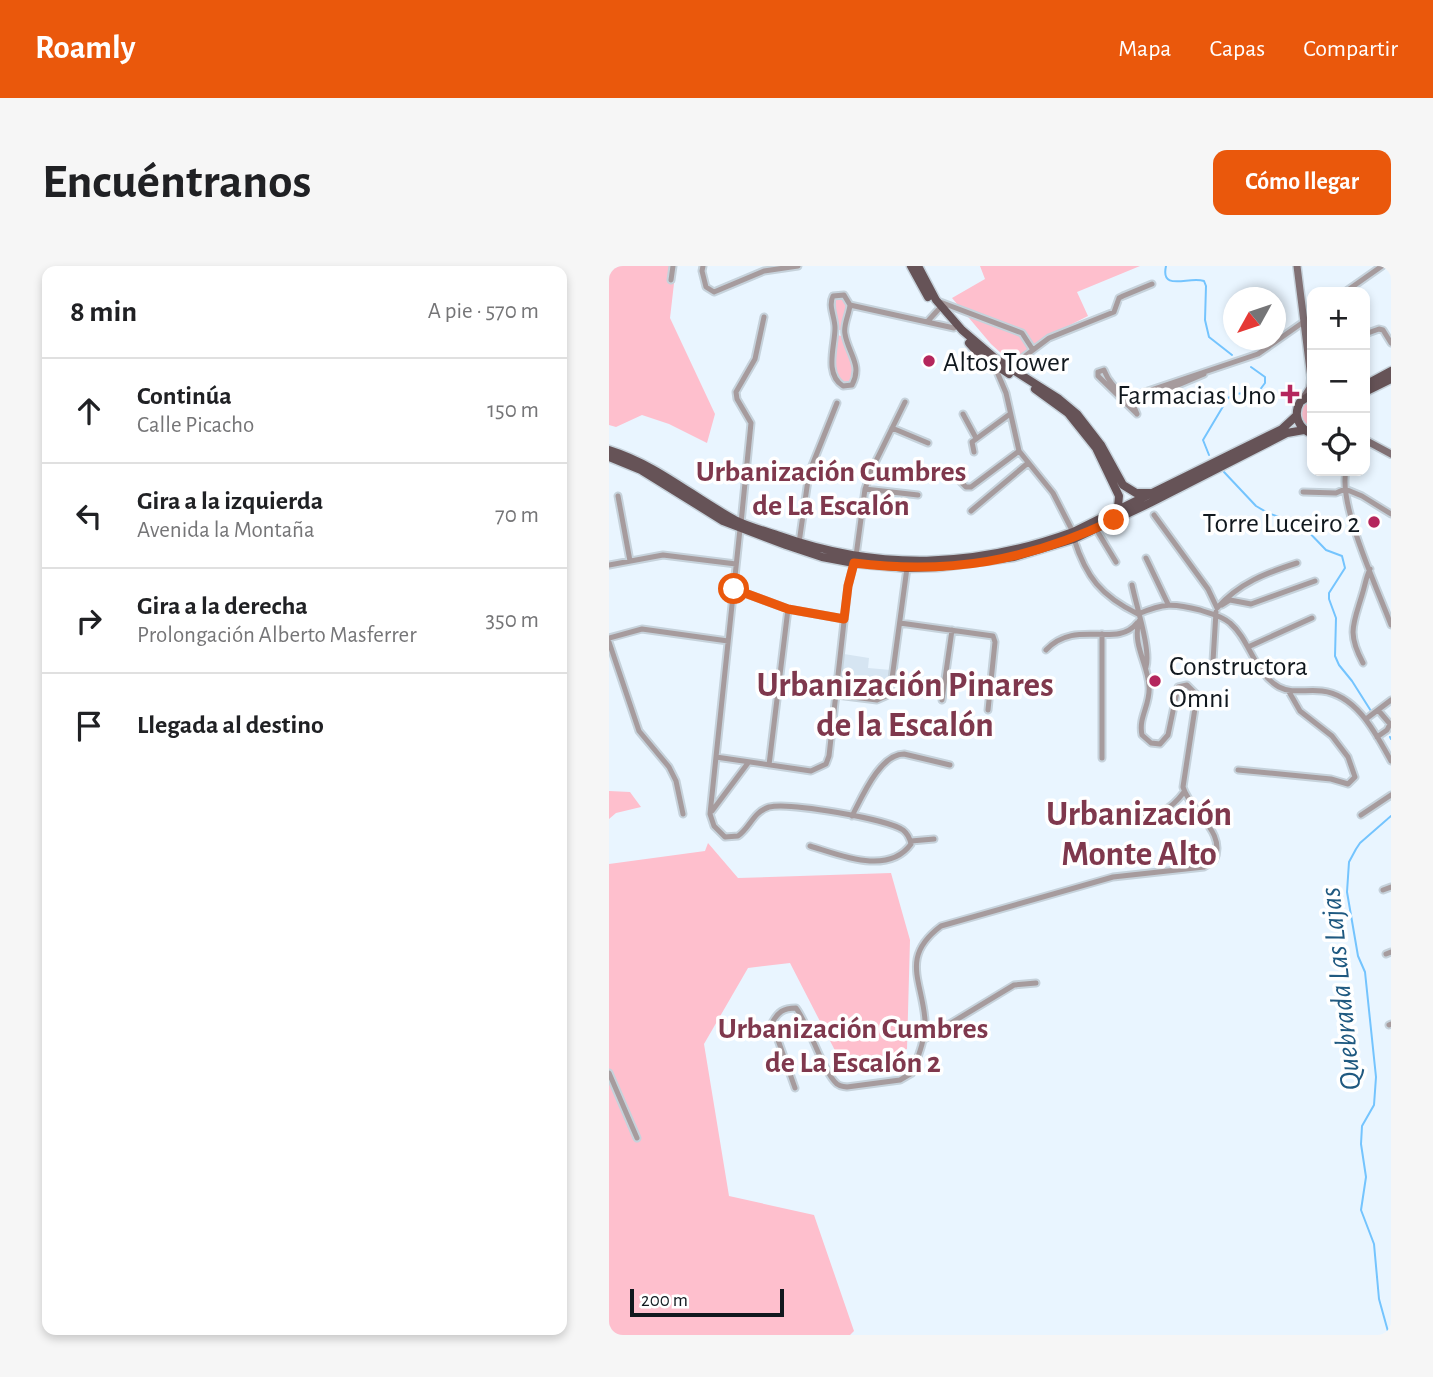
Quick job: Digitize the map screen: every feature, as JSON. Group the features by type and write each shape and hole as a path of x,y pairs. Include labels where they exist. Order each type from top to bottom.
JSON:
{"main road":[{"path":"911,266 938,310 979,354 1040,393 1077,422 1096,448 1116,487 1120,501 1112,514"},
{"path":"918,266 936,300 962,330 1009,368 1059,399 1077,414 1101,445 1123,485 1136,493 1153,493"},
{"path":"1299,266 1307,313"},
{"path":"609,450 646,463 740,526 855,559 907,568 964,565 1014,557 1074,535 1283,429 1296,416 1298,406 1311,382 1309,350"},
{"path":"1370,382 1391,371"},
{"path":"1370,390 1391,379"},
{"path":"1302,400 1307,397"},
{"path":"1296,416 1307,431"},
{"path":"609,457 641,470 740,526 822,557 908,562 960,560 1016,550 1096,529 1287,433 1307,432"},
{"path":"1370,443 1391,454"}],"street":[{"path":"671,280 673,266"},
{"path":"703,266 706,287 714,292 765,268 798,266"},
{"path":"1352,287 1379,267"},
{"path":"1009,368 1049,338 1114,312 1119,298 1152,284"},
{"path":"850,305 844,334 856,364 856,378 848,387 838,383 832,357 835,332 831,299 837,295 843,295 850,305 954,328"},
{"path":"936,300 1021,333 1033,350"},
{"path":"927,322 938,310"},
{"path":"764,317 755,359 736,392 737,399 751,423 710,814 714,826 725,837 743,833 752,818 768,807 794,807 836,811 903,830 911,841"},
{"path":"1133,404 1258,354 1307,320"},
{"path":"1370,332 1383,330 1391,343"},
{"path":"835,332 844,334"},
{"path":"994,364 1003,382 1019,451 1053,493 1074,535 1082,564 1095,582 1138,618"},
{"path":"1104,370 1108,380 1128,398 1137,414 1097,376 1098,372 1104,370"},
{"path":"1128,398 1206,373"},
{"path":"799,543 809,473 837,402"},
{"path":"716,757 811,771 825,764 829,756 837,695 848,586 855,559 865,489 905,402"},
{"path":"963,414 976,438"},
{"path":"974,452 972,442 1010,414"},
{"path":"892,428 928,443"},
{"path":"955,476 966,487 971,487 1019,451"},
{"path":"971,511 1028,463"},
{"path":"1346,476 1349,511 1391,625"},
{"path":"865,489 918,495"},
{"path":"1303,492 1336,493 1345,489 1391,514"},
{"path":"618,496 630,561"},
{"path":"1154,515 1208,589 1216,611 1213,661"},
{"path":"1096,529 1116,562"},
{"path":"609,565 663,555 736,564"},
{"path":"1146,558 1168,604"},
{"path":"1216,611 1229,594 1248,581 1297,564"},
{"path":"837,695 877,700 886,696 891,686 907,568"},
{"path":"1363,663 1352,635 1352,624 1370,569"},
{"path":"1216,611 1230,600 1251,604 1315,581"},
{"path":"795,1088 772,1023 776,1014 786,1008 796,1008 805,1019 831,1077 839,1086 900,1080 912,1073 923,1040 925,1022 916,965 920,946 941,926 1113,877 1204,867 1214,861 1218,847 1213,831 1184,792 1183,781 1196,695 1194,690 1187,685 1178,687 1168,735 1160,744 1146,740 1142,735 1140,727 1150,690 1146,667 1141,659 1132,584"},
{"path":"734,589 788,609 844,619"},
{"path":"1047,650 1055,642 1072,634 1125,633 1133,628 1138,618 1168,604 1216,611 1234,627 1265,675 1279,687 1288,690 1322,691 1340,696 1366,719 1391,761"},
{"path":"769,765 788,609"},
{"path":"1248,647 1312,618"},
{"path":"900,623 993,636 995,642 988,709"},
{"path":"683,814 676,781 669,767 639,731 609,640 642,629 728,641"},
{"path":"942,700 952,630"},
{"path":"1102,634 1102,758"},
{"path":"609,666 616,664"},
{"path":"1238,770 1331,779 1348,784 1352,782 1355,777 1348,757 1332,736 1300,711 1288,690"},
{"path":"1366,719 1391,700"},
{"path":"1377,737 1391,724 1378,710"},
{"path":"852,816 871,781 889,758 904,754 950,765"},
{"path":"710,814 748,763"},
{"path":"1136,817 1159,815 1170,808 1184,792"},
{"path":"1361,815 1391,795"},
{"path":"911,841 933,839"},
{"path":"810,846 872,861 898,856 906,851 911,841"},
{"path":"1383,890 1391,887"},
{"path":"923,1040 1014,985 1036,983"},
{"path":"609,1073 637,1138"}],"shaded area":[{"path":"609,266 676,266 670,318 715,414 707,443 669,424 642,415 616,427 609,425"},
{"path":"980,266 1140,266 1077,292 1088,316 1054,333 1012,363 991,344 952,298 985,279"},
{"path":"841,298 847,305 842,330 838,330 834,301"},
{"path":"838,335 841,336 851,360 852,371 848,383 841,381 834,364"},
{"path":"1307,403 1307,424 1302,417"},
{"path":"844,654 869,658 868,668 891,670 885,694 877,697 840,692"},
{"path":"609,791 630,792 641,807 616,813 609,819"},
{"path":"708,843 738,878 891,873 910,940 907,1049 844,1068 790,963 748,968 704,1044 729,1196 814,1215 854,1331 850,1335 609,1335 609,864 705,851"}],"waterway":[{"name":"Quebrada Las Lajas","path":"1166,266 1165,274 1171,281 1204,281 1205,320 1209,337 1232,355"},
{"name":"Quebrada Las Lajas","path":"1209,455 1203,440 1228,398 1236,394 1259,391 1265,383 1265,377 1251,367"},
{"name":"Quebrada Las Lajas","path":"1224,472 1256,506 1302,525 1326,550 1342,556 1345,568 1329,593 1336,618 1335,656 1371,711"},
{"name":"Quebrada Las Lajas","path":"1389,1335 1379,1299 1374,1244 1361,1210 1366,1177 1361,1144 1362,1126 1374,1105 1376,1077 1365,972 1358,956 1347,892 1349,862 1356,849 1391,816"}],"place":[{"name":"Altos Tower","path":"929,361"},
{"name":"Farmacias Uno","path":"1290,394"},
{"name":"Torre Luceiro 2","path":"1374,522"},
{"name":"Constructora Omni","path":"1155,681"}],"district":[{"name":"Urbanización Cumbres de La Escalón","path":"831,488"},
{"name":"Urbanización Pinares de la Escalón","path":"905,704"},
{"name":"Urbanización Monte Alto","path":"1139,833"},
{"name":"Urbanización Cumbres de La Escalón 2","path":"853,1045"}],"route":[{"path":"734,589 788,609 844,619 854,563 907,568 937,567 1014,557 1044,550 1114,520"}]}
